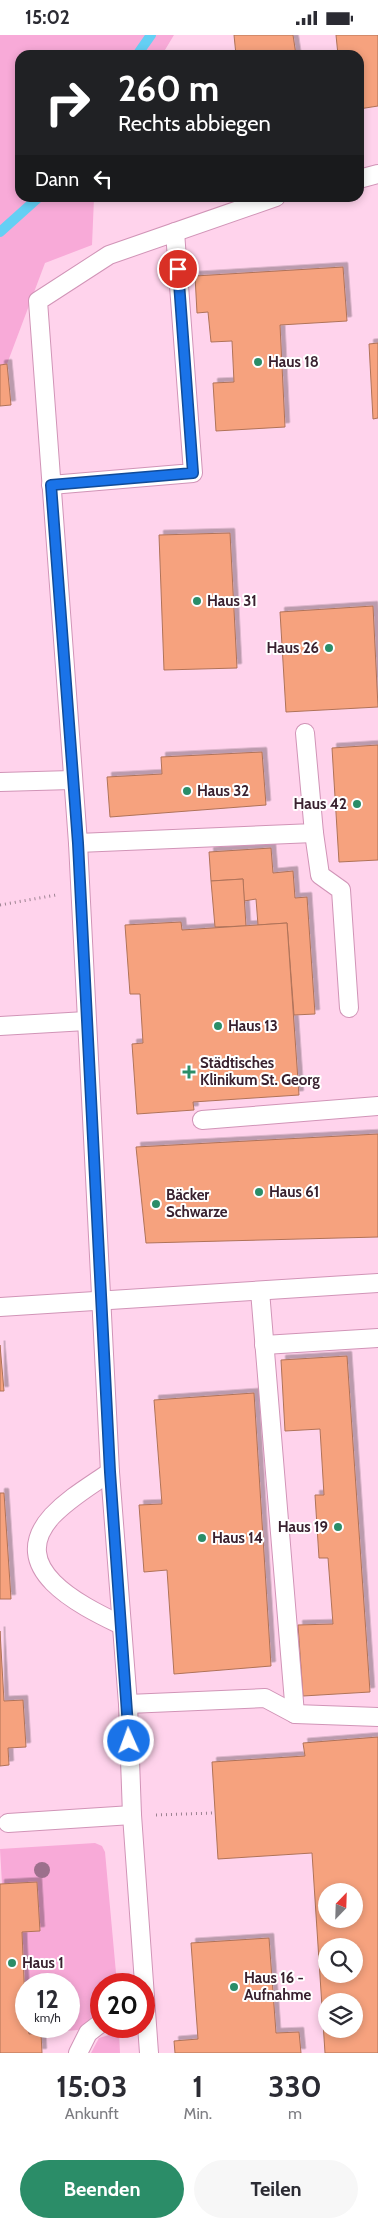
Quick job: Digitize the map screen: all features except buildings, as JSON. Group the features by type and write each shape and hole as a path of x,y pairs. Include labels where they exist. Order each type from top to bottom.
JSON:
{"lane":[{"path":"364,178 378,174"},
{"path":"143,1973 132,1815 128,1704 110,1472 78,843 38,301 109,255 262,202"},
{"path":"51,485 193,473 175,232"},
{"path":"306,733 314,833 320,875 341,890 349,1007"},
{"path":"0,782 72,780"},
{"path":"78,843 314,833"},
{"path":"0,1026 86,1021"},
{"path":"202,1120 378,1106"},
{"path":"0,1307 378,1283"},
{"path":"260,1291 295,1714"},
{"path":"264,1345 378,1338"},
{"path":"110,1472 76,1495 51,1517 41,1533 37,1549 41,1567 56,1587 88,1609 121,1625"},
{"path":"128,1704 265,1698 295,1714 378,1717"},
{"path":"8,1823 132,1815"},
{"path":"78,2053 90,2031"},
{"path":"148,2038 149,2053"}],"path":[{"path":"0,905 80,890"},
{"path":"132,1815 213,1813"}],"shaded area":[{"path":"0,35 174,35 165,50 15,50 15,202 94,202 92,245 45,263 7,364 0,365"},
{"name":"Städtisches Klinikum St. Georg","path":"174,35 378,35 378,2053 0,2053 0,254 56,202 364,202 364,50 165,50"},
{"path":"95,1843 102,1846 105,1852 116,1973 90,1973 90,2019 80,2028 80,1973 25,1973 22,1932 40,1931 37,1882 2,1884 0,1849"},
{"path":"99,2038 119,2038 120,2053 91,2053"}],"waterway":[{"path":"140,50 151,35"},
{"path":"0,232 33,202"}],"place":[{"name":"Haus 18","path":"258,362"},
{"name":"Haus 31","path":"197,601"},
{"name":"Haus 26","path":"329,648"},
{"name":"Haus 32","path":"187,791"},
{"name":"Haus 42","path":"357,804"},
{"name":"Haus 13","path":"218,1026"},
{"name":"Städtisches Klinikum St. Georg","path":"189,1072"},
{"name":"Haus 61","path":"259,1192"},
{"name":"Bäcker Schwarze","path":"156,1204"},
{"name":"Haus 19","path":"338,1527"},
{"name":"Haus 14","path":"202,1538"},
{"name":"Haus 1","path":"12,1963"},
{"name":"Haus 16 - Aufnahme","path":"234,1987"}],"route":[{"path":"129,1741 128,1704 110,1472 78,843 51,485 193,473 178,269"}]}
